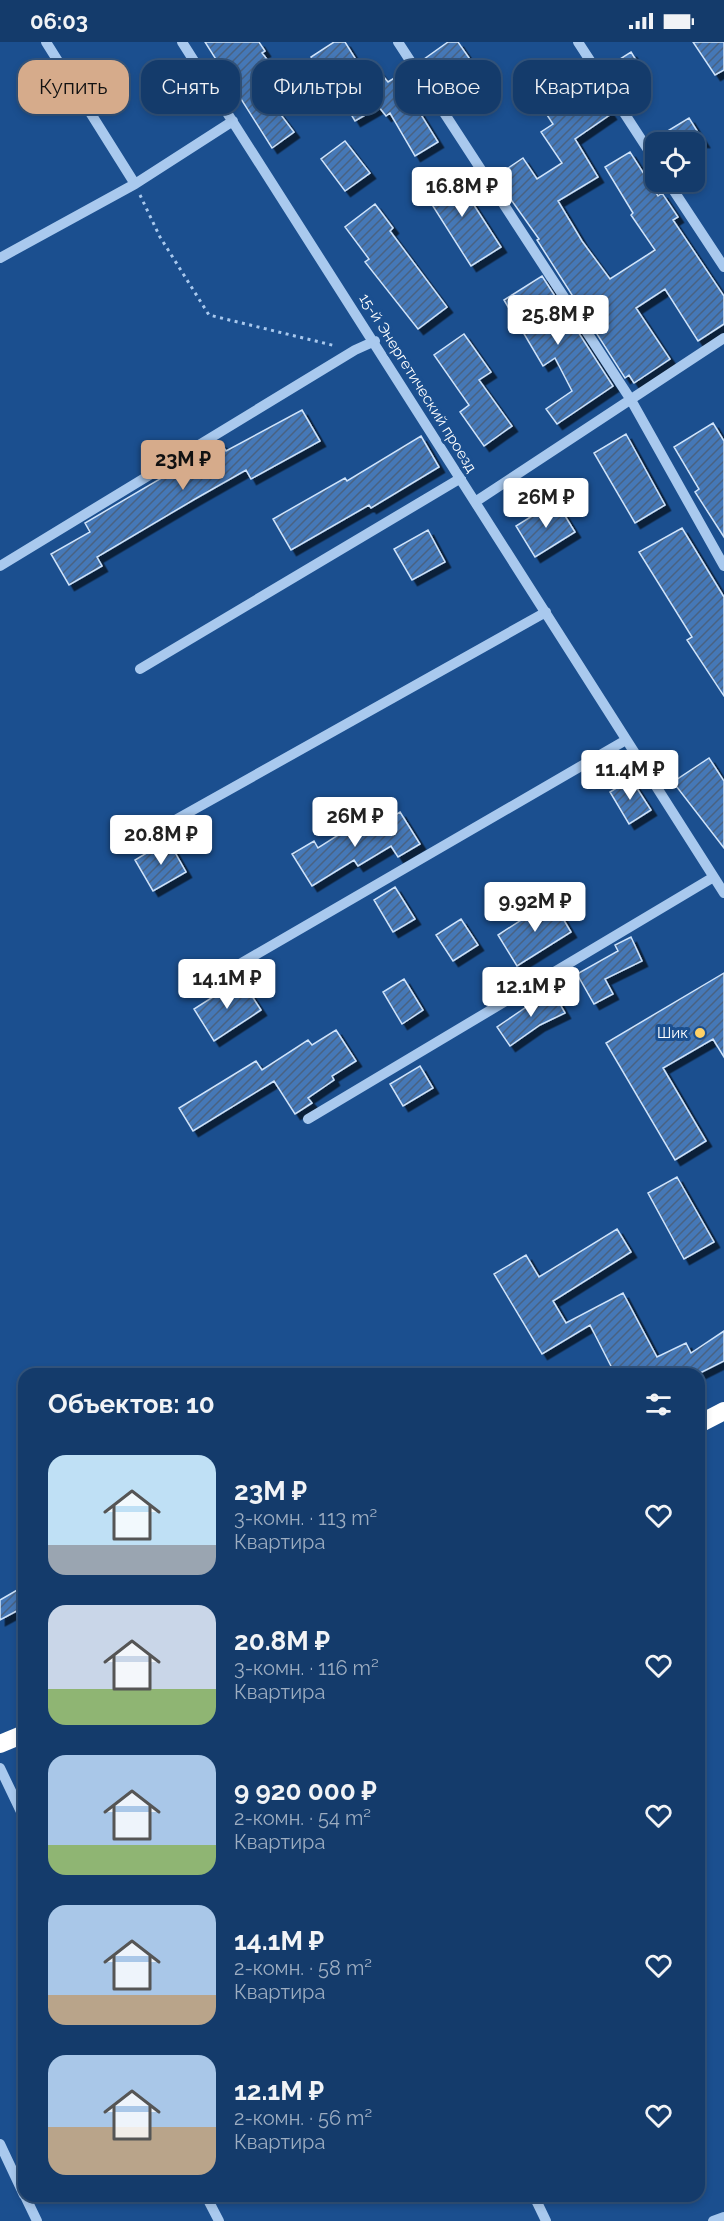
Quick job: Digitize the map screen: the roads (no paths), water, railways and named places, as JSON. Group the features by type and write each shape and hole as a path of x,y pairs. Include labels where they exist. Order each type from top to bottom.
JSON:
{"highway":[{"path":"705,1421 724,1411"},
{"path":"0,1744 18,1736"}],"street":[{"path":"46,42 135,184"},
{"name":"15-й Энергетический проезд","path":"182,42 375,341 712,878 724,892"},
{"path":"398,42 631,400 724,566"},
{"path":"578,42 645,145"},
{"path":"0,258 135,184 233,121"},
{"path":"675,192 724,267"},
{"path":"475,502 724,338"},
{"path":"0,566 355,350 375,341"},
{"path":"140,669 461,478"},
{"path":"127,847 546,612"},
{"path":"195,990 626,740"},
{"path":"308,1119 712,878"},
{"path":"0,1768 18,1806"},
{"path":"0,2144 18,2182"},
{"path":"27,2202 36,2221"},
{"path":"210,2202 219,2221"},
{"path":"537,2202 546,2221"},
{"path":"713,2221 724,2217"}],"place":[{"name":"Шик","path":"700,1033"}]}
